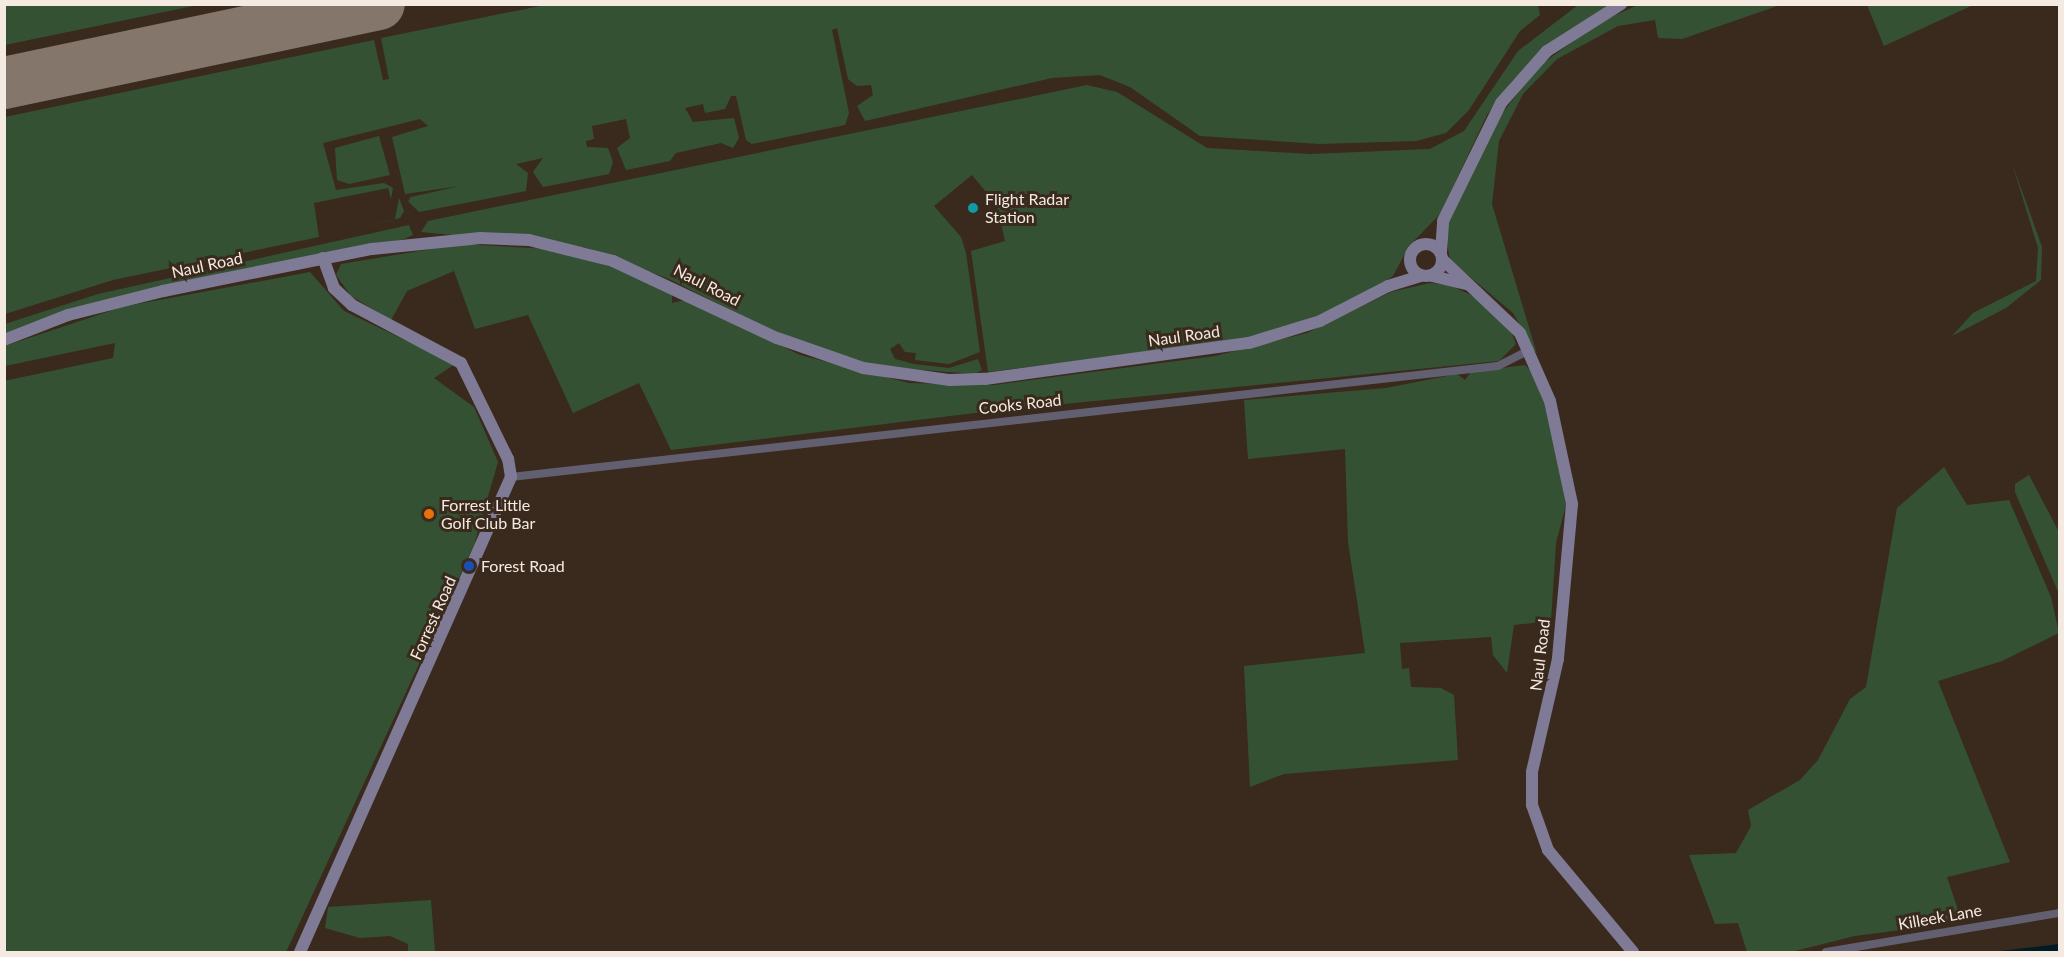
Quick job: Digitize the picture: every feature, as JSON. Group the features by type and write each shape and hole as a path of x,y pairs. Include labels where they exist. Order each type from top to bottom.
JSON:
{"street":[{"path":"1411,254 1410,265 1426,276 1442,256 1443,221 1484,131 1524,74 1564,39 1621,4"},
{"name":"Naul Road","path":"1388,286 1411,254 1424,244 1443,221"},
{"name":"Naul Road","path":"4,340 117,301 323,258 447,239 529,240 576,249 643,272 752,327 863,368 950,380 985,379 1249,343 1320,321 1388,286 1426,276 1469,284"},
{"name":"Naul Road","path":"1424,244 1442,256 1469,284 1505,315 1530,350 1550,401 1572,504 1558,659 1532,772 1532,805 1548,850 1633,952"},
{"path":"323,258 334,288 352,305 461,363 508,459 511,477"},
{"name":"Cooks Road","path":"511,477 1498,366 1530,350"},
{"name":"Forrest Road","path":"300,952 511,477"},
{"name":"Killeek Lane","path":"1826,952 2060,913"}],"green space":[{"path":"5,4 198,4 198,5 5,45"},
{"path":"545,5 1538,5 1540,15 1520,31 1469,110 1446,133 1416,141 1320,144 1200,136 1130,87 1100,75 1052,78 865,121 857,106 873,95 871,85 857,86 848,79 837,28 832,30 849,113 845,125 752,144 746,140 736,96 731,96 725,109 705,113 703,104 685,108 693,122 734,118 739,138 733,148 721,143 676,153 670,161 626,170 617,148 630,138 626,119 592,126 594,139 586,141 587,147 608,148 613,162 609,174 543,187 533,172 543,158 516,164 528,173 526,191 419,212 408,201 411,197 460,186 405,194 392,137 428,126 420,119 323,143 336,190 384,183 393,188 391,199 388,188 314,203 319,237 113,280 5,314 5,117 374,40 383,80 389,79 381,38"},
{"path":"1578,5 1610,5 1555,39 1513,80 1487,115 1440,214 1409,246 1393,276 1349,304 1252,339 988,372 971,251 1005,241 997,205 972,175 934,206 961,237 966,253 980,352 949,364 915,360 916,353 905,352 899,343 890,349 895,359 914,364 949,368 978,359 982,370 975,374 869,366 771,330 669,279 588,248 421,232 428,221 1087,85 1117,92 1207,148 1311,154 1430,149 1464,131 1518,51"},
{"path":"1638,5 1780,5 1682,39 1658,38 1655,20 1618,26 1557,59 1523,94 1499,141 1492,204 1537,354 1513,313 1450,260 1445,230 1496,121 1539,66 1600,22"},
{"path":"1867,5 1973,5 1884,46"},
{"path":"379,136 390,175 349,184 337,180 335,148"},
{"path":"2012,163 2042,247 2041,280 2006,308 1952,336 1973,313 2036,281 2038,248"},
{"path":"399,198 404,211 400,218 332,235 395,219"},
{"path":"409,225 413,235 404,239 5,336 5,324 98,294"},
{"path":"462,244 549,249 620,269 672,292 672,303 685,300 800,355 909,383 994,385 1215,356 1307,333 1391,292 1430,283 1450,285 1477,298 1511,331 1516,344 1499,361 983,412 671,450 639,383 573,413 528,315 475,329 454,271 407,291 391,320 351,296 336,275 341,264"},
{"path":"310,272 344,311 455,364 434,378 474,407 498,462 474,545 286,952 5,952 4,381 113,358 115,343 5,366 5,346 122,307"},
{"path":"1525,365 1537,377 1550,420 1566,505 1556,543 1551,621 1514,625 1507,673 1493,655 1491,637 1400,643 1402,669 1409,668 1411,687 1441,688 1454,695 1458,760 1284,774 1250,787 1244,666 1365,653 1348,542 1345,449 1248,459 1244,400 1386,388 1457,374 1465,380 1471,372"},
{"path":"1944,467 1967,505 2009,500 2051,597 2059,633 2002,661 1938,681 2010,862 1947,877 1962,922 1855,936 1791,952 1747,952 1738,923 1715,924 1689,855 1736,853 1751,826 1748,810 1800,780 1818,760 1850,699 1866,687 1897,508"},
{"path":"2029,475 2059,532 2059,594 2015,492 2015,484"},
{"path":"431,900 435,952 408,952 408,944 390,936 360,938 325,928 328,907"}],"water":[{"path":"2059,944 2059,952 1991,952"}],"runway":[{"path":"4,83 379,4"}],"place":[{"name":"Flight Radar Station","path":"973,208"},
{"name":"Forrest Little Golf Club Bar","path":"429,514"},
{"name":"Forest Road","path":"469,566"}]}
